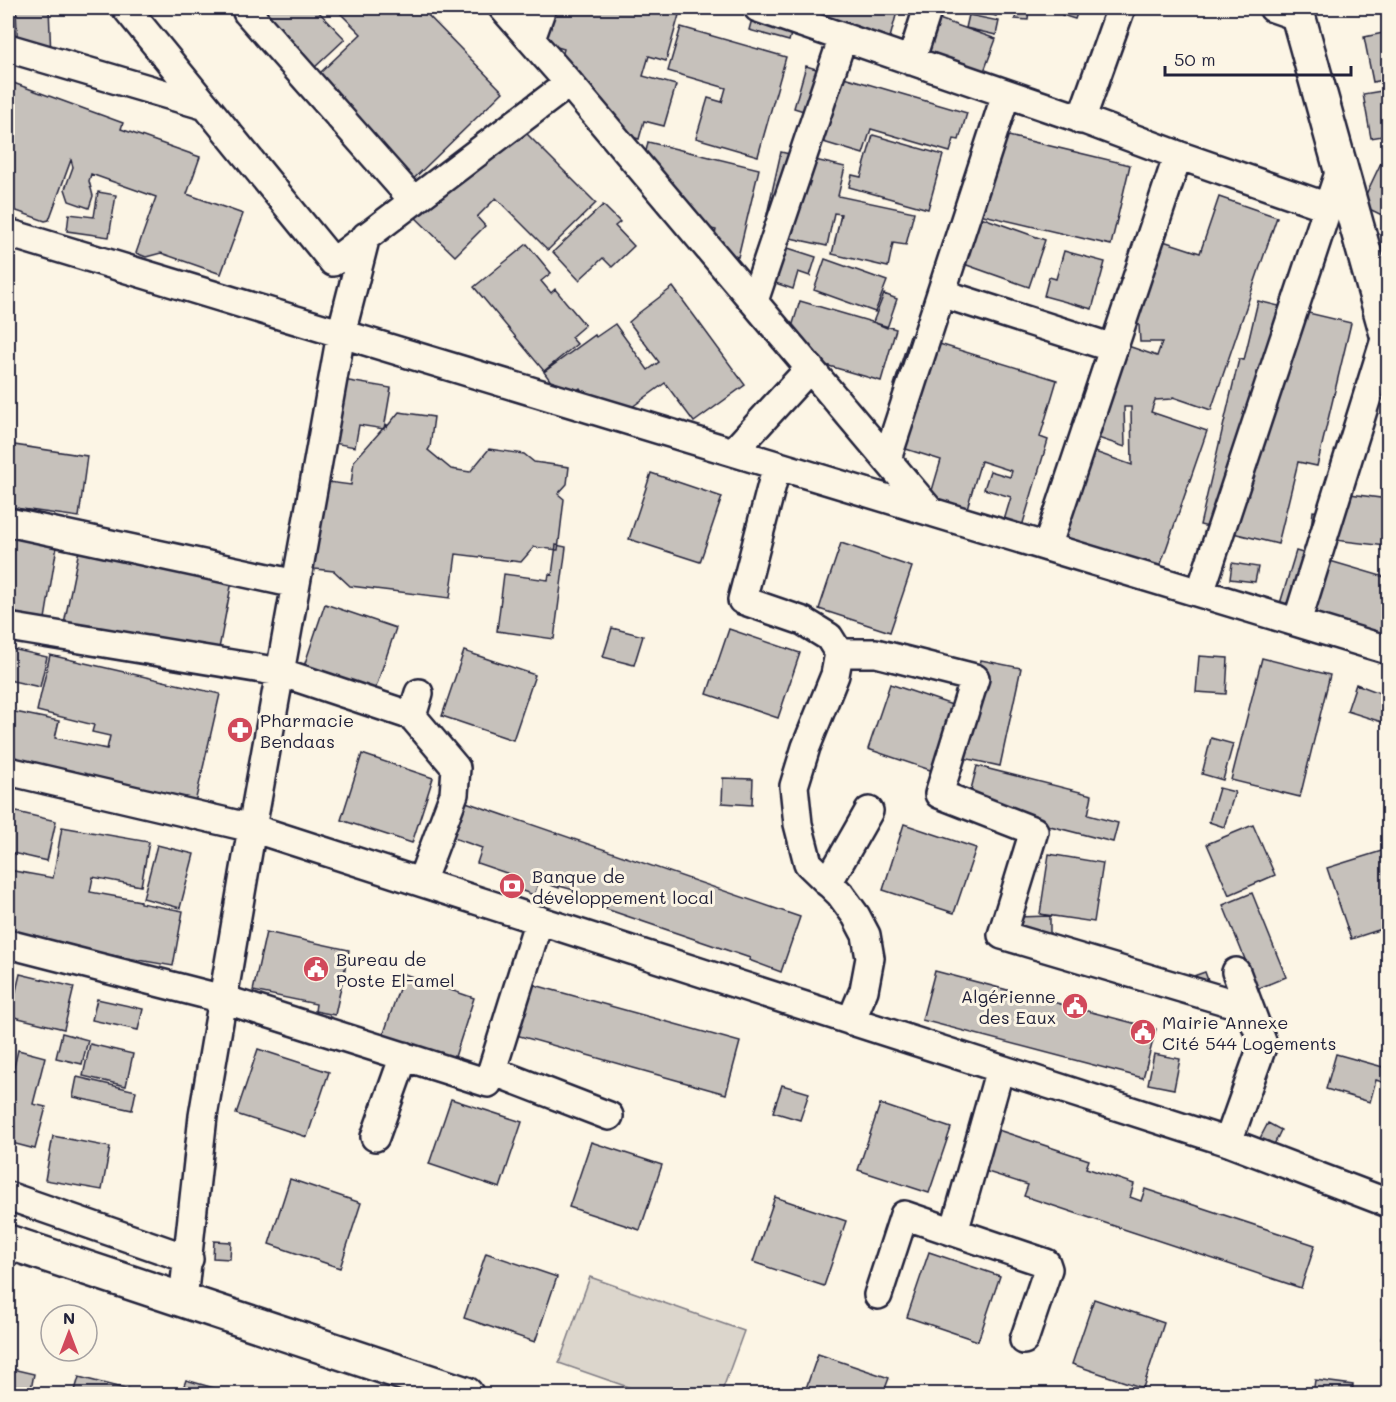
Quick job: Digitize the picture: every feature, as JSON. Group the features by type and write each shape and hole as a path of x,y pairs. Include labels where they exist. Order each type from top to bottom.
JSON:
{"main road":[{"path":"1289,11 1341,167 1388,336"},
{"path":"8,1242 462,1394"}],"street":[{"path":"126,8 333,262 569,83"},
{"path":"252,8 247,12 414,201"},
{"path":"502,8 569,83 931,512"},
{"path":"531,39 542,8"},
{"path":"758,8 1328,207"},
{"path":"911,61 928,8"},
{"path":"1082,120 1121,8"},
{"path":"754,301 843,37"},
{"path":"8,48 206,106"},
{"path":"886,459 1006,94"},
{"path":"1047,547 1178,155"},
{"path":"1200,593 1341,167"},
{"path":"8,233 1389,650"},
{"path":"183,1300 204,1116 252,828 341,334 366,236"},
{"path":"941,294 1113,348"},
{"path":"1297,622 1388,336"},
{"path":"733,452 810,368"},
{"path":"777,465 742,600 803,621 829,637 838,653 835,675 806,747 794,786 798,824 808,863 840,894 866,935 870,958 864,990 851,1021"},
{"path":"8,522 296,584"},
{"path":"8,627 280,672 415,705 456,768 454,795 421,882"},
{"path":"838,653 876,653 975,678 939,794 1034,831 1002,935 1249,1008"},
{"path":"8,771 252,828 1228,1142 1389,1203"},
{"path":"828,883 869,811"},
{"path":"8,944 223,999 488,1083 539,920"},
{"path":"1228,1142 1263,1044 1236,972"},
{"path":"375,1137 404,1056"},
{"path":"954,1232 1000,1069"},
{"path":"492,1071 609,1116"},
{"path":"8,1196 189,1259"},
{"path":"878,1296 904,1215 1047,1264 1048,1269 1024,1340"}],"shaded area":[{"path":"590,1277 744,1331 721,1394 648,1394 559,1363"}],"building":[{"path":"16,8 49,8 51,56 18,58"},
{"path":"229,8 315,8 345,39 299,82"},
{"path":"335,8 421,8 503,92 399,193 300,92 361,34"},
{"path":"528,8 653,8 679,15 666,61 649,56 643,76 676,85 664,126 644,121 639,139 586,124 589,114 556,78 564,49 520,36"},
{"path":"755,8 898,8 887,49 794,23 789,41 749,30"},
{"path":"971,8 999,8 996,16"},
{"path":"1017,8 1029,8 1028,20 1015,19"},
{"path":"1065,8 1079,8 1075,19 1062,15"},
{"path":"922,13 996,39 980,82 906,56"},
{"path":"969,15 999,21 996,35 966,28"},
{"path":"681,27 786,57 758,156 696,138 708,98 722,102 726,88 668,71"},
{"path":"1388,32 1388,79 1373,82 1364,37"},
{"path":"806,66 967,113 959,140 954,139 950,152 871,129 863,154 800,135 807,112 794,108"},
{"path":"8,81 123,123 121,129 200,157 187,194 243,214 221,274 161,253 146,257 136,253 156,197 91,174 89,181 93,196 89,208 69,201 65,189 73,167 71,160 49,220 45,221 8,208"},
{"path":"1388,90 1388,135 1371,138 1363,94"},
{"path":"510,117 596,203 548,250 496,198 477,217 485,226 455,256 412,214"},
{"path":"996,133 1130,165 1111,245 962,210"},
{"path":"873,135 943,155 928,209 849,187 852,175 861,177"},
{"path":"648,142 759,169 738,257 711,251 716,230 691,224 694,209 654,199 641,174"},
{"path":"1388,148 1388,218 1361,205"},
{"path":"781,152 845,167 838,196 914,212 906,245 893,243 888,267 832,254 841,214 834,213 827,246 763,232"},
{"path":"98,192 116,195 109,237 67,231 69,214 94,217"},
{"path":"1219,197 1277,217 1211,410 1173,397 1172,399 1155,400 1151,412 1207,431 1156,578 1035,541 1072,444 1132,465 1131,407 1124,407 1125,447 1080,432 1096,384 1087,381 1102,337 1157,356 1162,342 1140,342 1139,325 1123,320 1151,237 1200,253"},
{"path":"603,205 620,222 615,226 634,246 612,267 603,258 579,280 553,252"},
{"path":"964,211 1045,240 1029,287 947,258"},
{"path":"760,239 816,257 810,276 798,272 793,289 749,274"},
{"path":"527,244 551,273 541,281 551,293 555,289 585,325 571,337 577,344 544,371 474,287"},
{"path":"1064,251 1105,262 1092,309 1044,296 1049,277 1056,279"},
{"path":"825,259 887,281 875,312 814,290"},
{"path":"673,287 745,385 694,422 665,383 617,418 598,413 580,388 564,400 544,372 595,335 596,337 615,324 648,370 659,362 629,322"},
{"path":"884,294 897,299 887,328 873,322"},
{"path":"800,301 896,329 881,381 784,353"},
{"path":"1258,301 1351,323 1317,466 1298,462 1278,544 1200,525 1239,359 1244,360"},
{"path":"910,335 1057,380 1040,437 1048,440 1020,533 1002,527 1011,497 984,489 990,471 1010,477 1012,471 981,461 965,515 928,504 941,460 890,444 907,389 894,385"},
{"path":"331,378 391,388 384,429 359,425 355,447 328,442"},
{"path":"399,412 434,417 428,450 451,469 470,472 489,449 524,454 534,462 569,467 567,484 558,494 564,499 558,550 534,547 521,562 456,554 450,598 350,586 334,571 315,569 303,559 313,480 351,485 354,461"},
{"path":"8,444 87,456 79,517 8,507"},
{"path":"651,473 722,497 700,562 629,539"},
{"path":"1327,491 1388,499 1386,546 1310,537 1313,511 1324,512"},
{"path":"8,532 58,540 45,619 8,613"},
{"path":"841,543 912,567 890,632 819,609"},
{"path":"80,545 233,576 216,664 62,634"},
{"path":"556,545 566,547 554,639 497,631 504,574 548,580 549,574 552,575"},
{"path":"1296,551 1388,578 1388,638 1279,607"},
{"path":"1232,563 1258,567 1255,582 1230,579"},
{"path":"325,604 396,628 374,693 303,669"},
{"path":"612,628 643,636 634,665 603,657"},
{"path":"729,629 800,653 778,718 707,694"},
{"path":"8,648 47,657 40,687 8,680"},
{"path":"464,651 535,675 513,740 442,716"},
{"path":"50,655 220,694 191,820 8,778 10,711 59,721 55,738 107,749 110,736 92,732 94,725 37,711"},
{"path":"1199,656 1228,658 1226,694 1196,692"},
{"path":"1262,658 1330,675 1300,797 1231,780"},
{"path":"981,660 1021,668 1000,766 959,757"},
{"path":"890,684 961,708 939,773 868,749"},
{"path":"1356,684 1388,696 1388,724 1347,711"},
{"path":"1211,738 1233,744 1223,780 1202,774"},
{"path":"362,754 433,778 412,843 341,820"},
{"path":"977,766 1092,795 1088,815 1118,823 1113,842 967,805"},
{"path":"723,778 753,779 752,805 722,803"},
{"path":"1219,788 1235,792 1224,827 1209,822"},
{"path":"463,801 800,917 781,972 749,960 750,958 606,909 607,907 572,895 574,890 539,881 534,895 511,887 515,876 477,863 482,848 451,837"},
{"path":"8,810 56,821 47,861 8,852"},
{"path":"904,824 976,848 954,913 883,890"},
{"path":"1253,825 1275,875 1229,895 1207,844"},
{"path":"62,827 149,842 141,886 93,877 90,892 183,911 173,966 8,937 8,870 53,878"},
{"path":"157,845 194,854 180,908 143,898"},
{"path":"1388,849 1388,927 1351,939 1327,868"},
{"path":"1049,854 1103,863 1094,922 1040,914"},
{"path":"1252,893 1286,977 1257,989 1223,905"},
{"path":"1050,916 1050,935 1018,936 1017,917"},
{"path":"266,932 349,950 335,1015 315,1011 316,1004 253,991"},
{"path":"935,971 1156,1029 1143,1078 922,1020"},
{"path":"1205,972 1209,983 1171,984"},
{"path":"20,974 74,987 64,1029 10,1016"},
{"path":"404,974 474,998 453,1063 382,1039"},
{"path":"513,979 740,1042 726,1094 498,1030"},
{"path":"97,999 143,1009 138,1030 92,1020"},
{"path":"62,1033 88,1040 82,1064 56,1058"},
{"path":"90,1044 133,1054 126,1086 83,1076"},
{"path":"258,1049 329,1072 307,1137 236,1114"},
{"path":"18,1050 45,1057 33,1104 46,1107 35,1149 8,1142 8,1092"},
{"path":"1154,1054 1180,1059 1174,1089 1148,1084"},
{"path":"1336,1054 1383,1067 1388,1054 1388,1084 1376,1080 1370,1102 1326,1089"},
{"path":"77,1077 136,1091 132,1110 73,1097"},
{"path":"782,1085 809,1093 800,1120 773,1112"},
{"path":"451,1099 522,1122 500,1188 429,1164"},
{"path":"880,1104 951,1128 929,1193 858,1170"},
{"path":"1268,1123 1281,1130 1270,1153 1256,1146"},
{"path":"989,1127 1089,1160 1086,1168 1134,1184 1130,1197 1141,1201 1145,1189 1315,1245 1301,1288 1024,1196 1028,1185 975,1168"},
{"path":"53,1136 110,1147 102,1190 45,1180"},
{"path":"591,1142 662,1165 640,1230 569,1207"},
{"path":"290,1179 361,1203 340,1268 269,1244"},
{"path":"775,1197 846,1221 824,1286 753,1262"},
{"path":"214,1241 231,1242 230,1259 213,1258"},
{"path":"929,1252 1000,1276 978,1341 907,1317"},
{"path":"486,1253 557,1277 535,1342 464,1318"},
{"path":"1094,1299 1164,1323 1143,1388 1072,1364"},
{"path":"1388,1316 1388,1341 1381,1339"},
{"path":"818,1354 889,1378 883,1394 804,1394"},
{"path":"8,1368 34,1374 30,1394 8,1394"},
{"path":"79,1377 145,1394 74,1394"},
{"path":"186,1380 214,1388 212,1394 181,1394"},
{"path":"1315,1380 1353,1385 1352,1394 1313,1394"}],"place":[{"name":"Pharmacie Bendaas","path":"240,730"},
{"name":"Banque de développement local","path":"512,886"},
{"name":"Bureau de Poste El-amel","path":"316,969"},
{"name":"Algérienne des Eaux","path":"1075,1006"},
{"name":"Mairie Annexe Cité 544 Logements","path":"1143,1032"}]}
